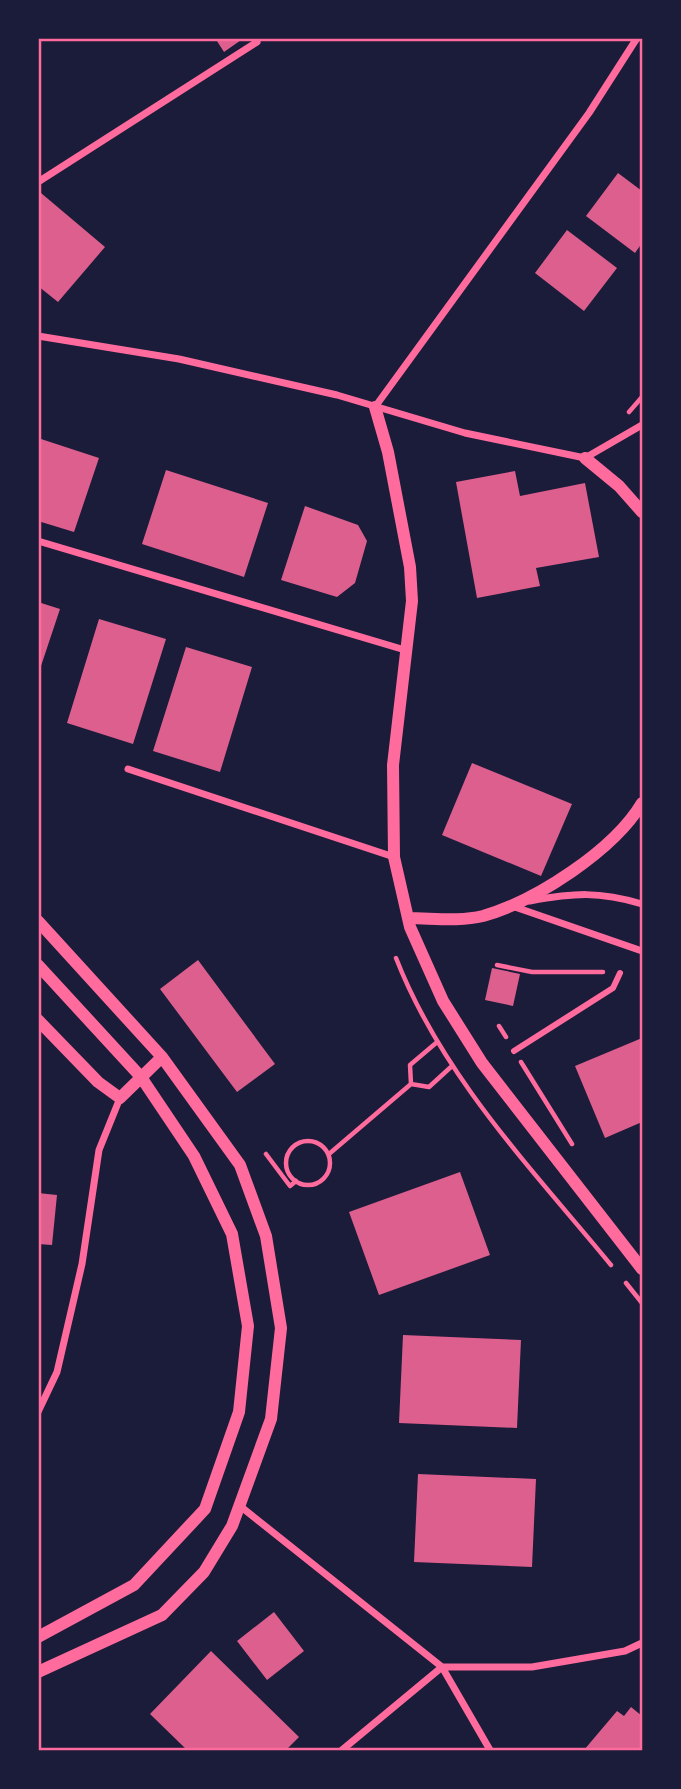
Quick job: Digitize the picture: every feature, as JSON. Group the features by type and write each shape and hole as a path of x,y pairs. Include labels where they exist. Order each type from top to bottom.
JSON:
{"street":[{"path":"375,407 589,113 637,38"},
{"path":"38,182 257,42"},
{"path":"38,336 179,359 337,395 465,433 585,457 619,486 642,512"},
{"path":"375,407 388,452 410,567 412,601 393,765 394,857 408,918 443,1001 482,1063 642,1269"},
{"path":"585,457 642,425"},
{"path":"38,541 405,650"},
{"path":"128,769 394,857"},
{"path":"408,918 458,919 483,916 551,885 599,852 642,803"},
{"path":"508,905 580,892 601,893 642,904"},
{"path":"508,905 642,951"},
{"path":"38,921 162,1057 240,1165 266,1236 281,1328 271,1419 240,1506 204,1572 162,1615 38,1672"},
{"path":"38,965 141,1077 194,1156 232,1234 247,1325 239,1412 205,1509 134,1585 38,1637"},
{"path":"514,1051 613,988 620,973"},
{"path":"38,1020 98,1082 120,1098"},
{"path":"38,1412 57,1372 82,1264 99,1150 120,1098 162,1057"},
{"path":"240,1506 442,1667 490,1751"},
{"path":"342,1751 442,1667 531,1667 625,1651 642,1643"}],"path":[{"path":"396,958 436,1043 509,1142 616,1271"},
{"path":"497,965 532,972 620,973"},
{"path":"499,1026 580,1154"},
{"path":"411,1084 410,1065 436,1043"},
{"path":"329,1154 411,1084 429,1087 453,1066"},
{"path":"297,1143 318,1143 329,1154 330,1168 322,1180 310,1185 296,1181 290,1176 287,1155 297,1143"},
{"path":"266,1154 290,1186 296,1181"},
{"path":"625,1282 642,1303"}],"building":[{"path":"215,38 244,38 224,52"},
{"path":"618,173 642,191 642,243 635,253 586,216"},
{"path":"41,193 105,247 58,302 38,286"},
{"path":"567,230 617,268 584,311 535,273"},
{"path":"38,438 99,458 74,532 38,521"},
{"path":"166,470 268,503 244,577 142,544"},
{"path":"515,471 520,496 585,483 599,557 536,568 540,586 477,598 456,482"},
{"path":"305,506 358,525 367,541 355,583 337,597 281,580"},
{"path":"38,602 60,609 39,672 38,672"},
{"path":"99,619 166,639 133,744 67,723"},
{"path":"186,647 252,667 220,772 153,751"},
{"path":"472,763 572,804 541,876 442,835"},
{"path":"198,960 275,1064 237,1092 160,989"},
{"path":"492,968 520,974 513,1006 485,1000"},
{"path":"642,1038 642,1122 605,1138 575,1066"},
{"path":"460,1172 490,1255 379,1295 349,1212"},
{"path":"38,1193 57,1195 52,1245 38,1244"},
{"path":"403,1335 521,1340 517,1428 399,1423"},
{"path":"418,1474 536,1479 532,1567 414,1562"},
{"path":"274,1612 304,1651 267,1680 237,1641"},
{"path":"211,1651 299,1737 286,1750 187,1750 150,1714"},
{"path":"631,1707 642,1716 642,1750 584,1750 617,1711 624,1716"}]}
